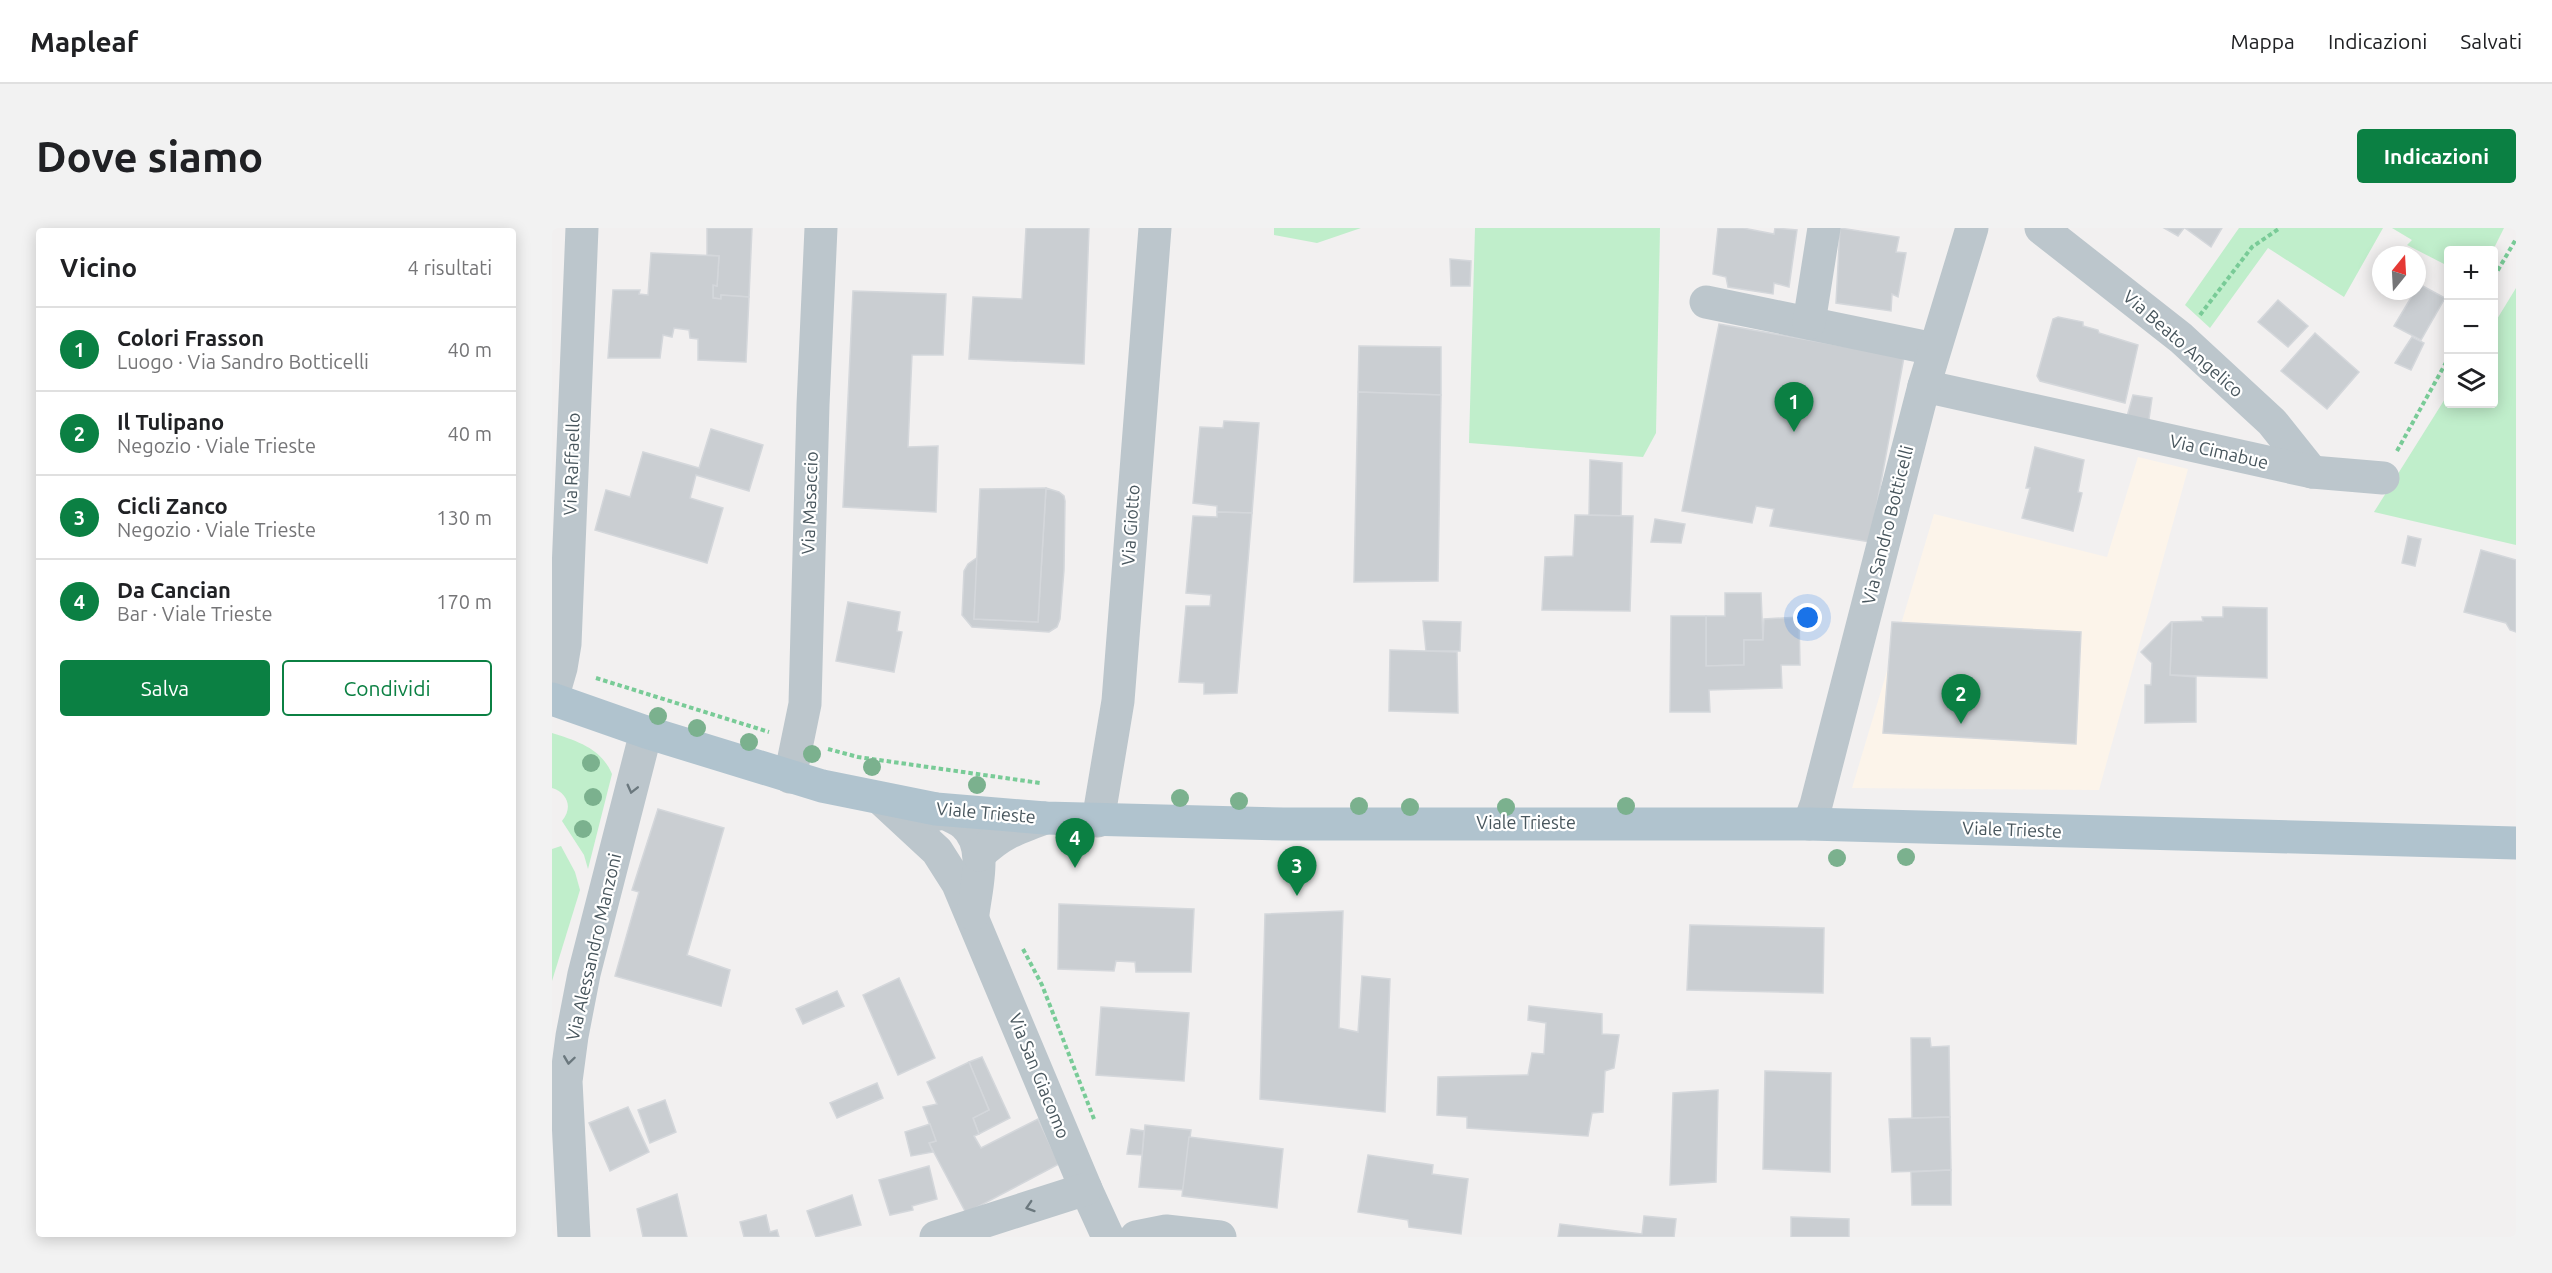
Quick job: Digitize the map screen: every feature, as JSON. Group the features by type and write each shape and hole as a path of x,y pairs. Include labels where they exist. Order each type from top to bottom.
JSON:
{"main road":[{"name":"Viale Trieste","path":"552,699 646,732 790,777 882,800 936,809 1045,818 1283,824 1809,824 2516,843"}],"street":[{"name":"Via Raffaello","path":"552,699 565,644 582,228"},
{"name":"Via Masaccio","path":"790,777 805,704 813,405 821,228"},
{"name":"Via Giotto","path":"1098,821 1118,700 1155,228"},
{"path":"1809,323 1824,228"},
{"name":"Via Sandro Botticelli","path":"1809,824 1816,805 1934,349 1972,228"},
{"name":"Via Beato Angelico","path":"2042,228 2181,338 2272,422 2312,472"},
{"path":"1706,302 1934,349"},
{"name":"Via Cimabue","path":"1924,386 2312,472 2383,478"},
{"name":"Via Alessandro Manzoni","path":"574,1237 566,1081 572,1035 584,974 646,732"},
{"name":"Via San Giacomo","path":"882,800 937,851 958,884 973,914 1108,1237"},
{"name":"Via San Giacomo","path":"937,851 933,831 936,809 964,824 974,835 979,855 973,914"},
{"path":"979,855 994,839 1045,818"},
{"path":"936,1237 1086,1188"},
{"path":"1136,1237 1166,1231 1220,1237"}],"path":[{"path":"2181,338 2252,248 2280,228"},
{"path":"2498,269 2516,239"},
{"path":"2383,478 2444,366"},
{"path":"1020,945 1042,985 1097,1126"}],"shaded area":[{"path":"2138,457 2188,469 2099,790 1852,788 1934,514 2107,557"}],"green space":[{"path":"1274,228 1361,228 1317,243 1274,235"},
{"path":"1475,228 1660,228 1656,433 1643,457 1469,443"},
{"path":"2239,228 2383,228 2344,297 2268,248 2210,328 2185,305"},
{"path":"2392,228 2504,228 2495,246 2444,246 2444,264 2426,255 2426,246 2407,245 2412,240"},
{"path":"2516,288 2516,545 2374,512 2444,400 2444,408 2498,408 2498,317"},
{"path":"552,733 595,752 602,758 612,774 588,869 584,855 562,821 568,806 565,797 552,788"},
{"path":"561,846 575,872 580,890 552,981 552,849"}],"building":[{"path":"707,228 752,228 749,297 721,295 721,299 713,298 713,285 717,286 719,256 707,255"},
{"path":"1026,228 1089,228 1084,364 969,359 973,297 1022,299"},
{"path":"1718,228 1743,228 1774,234 1775,228 1797,230 1789,287 1774,283 1773,294 1728,287 1726,277 1713,274"},
{"path":"1840,228 1899,237 1896,252 1906,253 1898,297 1892,294 1891,311 1836,303"},
{"path":"2164,228 2184,228 2178,236"},
{"path":"2185,228 2222,228 2211,247"},
{"path":"651,253 719,256 717,286 713,285 713,298 721,299 721,295 749,297 746,362 698,360 698,339 690,338 689,330 674,328 672,337 663,335 660,358 608,358 613,290 640,290 639,294 648,295"},
{"path":"1450,259 1471,261 1470,286 1451,286"},
{"path":"2426,288 2444,297 2421,340 2394,326 2410,300 2426,300"},
{"path":"853,291 946,294 943,355 912,355 908,447 938,446 936,512 843,507"},
{"path":"2278,300 2308,326 2288,347 2258,322"},
{"path":"2058,317 2083,322 2083,326 2098,330 2099,333 2138,345 2125,403 2040,381 2037,376 2053,319"},
{"path":"1719,324 1904,357 1870,542 1770,526 1774,509 1756,506 1752,523 1682,511"},
{"path":"2315,333 2359,372 2327,409 2281,371"},
{"path":"2412,337 2424,343 2411,370 2395,363"},
{"path":"1359,346 1441,347 1441,395 1358,392"},
{"path":"1358,392 1441,395 1438,581 1354,582"},
{"path":"2133,395 2152,398 2148,426 2126,420"},
{"path":"1224,421 1259,423 1252,513 1217,512 1217,506 1193,503 1200,427 1223,428"},
{"path":"711,429 763,445 749,491 696,475 690,498 723,508 707,563 595,530 606,490 630,497 643,452 699,468"},
{"path":"2035,447 2084,460 2078,492 2082,493 2073,531 2022,518 2030,488 2026,488"},
{"path":"1590,460 1622,463 1621,516 1589,515"},
{"path":"1046,488 1059,492 1064,496 1065,501 1064,570 1060,619 1057,627 1049,632 972,627 962,615 964,571 968,564 978,557 974,619 1038,622"},
{"path":"1046,488 1038,622 974,619 980,489"},
{"path":"1217,512 1252,513 1237,693 1204,694 1204,683 1179,682 1186,606 1210,606 1211,595 1186,593 1193,516 1217,517"},
{"path":"1575,515 1633,516 1630,611 1542,610 1545,557 1573,556"},
{"path":"1655,519 1685,524 1681,543 1651,542"},
{"path":"2408,536 2421,539 2415,566 2402,563"},
{"path":"2481,550 2516,560 2516,632 2510,630 2506,623 2464,612"},
{"path":"1725,593 1761,593 1763,640 1744,640 1744,665 1706,666 1706,616 1725,616"},
{"path":"848,602 900,612 897,631 902,632 894,672 836,661"},
{"path":"2223,607 2267,608 2267,678 2170,675 2172,622 2203,621 2202,617 2223,617"},
{"path":"1671,616 1706,616 1706,666 1744,665 1744,640 1763,640 1764,619 1799,617 1800,665 1781,665 1782,688 1709,690 1710,712 1670,712"},
{"path":"1423,621 1461,622 1460,651 1426,651"},
{"path":"1892,622 2081,632 2076,744 1883,733"},
{"path":"2171,622 2170,675 2196,677 2196,722 2145,723 2145,685 2151,685 2152,663 2141,652"},
{"path":"1390,650 1457,652 1458,713 1389,711"},
{"path":"658,809 724,828 687,955 730,970 721,1006 615,976 639,892 632,890"},
{"path":"1059,904 1194,909 1191,972 1136,972 1135,962 1116,961 1114,971 1058,969"},
{"path":"1343,911 1339,1028 1358,1032 1362,976 1390,979 1385,1112 1260,1099 1265,914"},
{"path":"1690,925 1824,928 1823,993 1687,990"},
{"path":"899,978 935,1058 898,1075 863,995"},
{"path":"837,991 844,1006 803,1024 796,1009"},
{"path":"1529,1006 1602,1014 1602,1034 1619,1035 1614,1068 1605,1071 1603,1112 1592,1113 1588,1136 1467,1128 1467,1117 1437,1115 1438,1077 1528,1075 1532,1053 1544,1054 1546,1023 1528,1020"},
{"path":"1101,1007 1189,1013 1184,1081 1096,1075"},
{"path":"1911,1038 1930,1038 1931,1047 1949,1046 1950,1117 1912,1118"},
{"path":"982,1057 1010,1118 979,1134 973,1118 989,1110 969,1062"},
{"path":"969,1062 989,1110 973,1118 979,1134 974,1136 981,1148 1038,1119 1059,1164 966,1213 929,1143 936,1141 923,1107 937,1104 927,1082"},
{"path":"1765,1071 1831,1073 1830,1172 1763,1169"},
{"path":"877,1083 883,1098 837,1118 830,1103"},
{"path":"1718,1090 1716,1182 1670,1185 1673,1093"},
{"path":"665,1100 676,1132 650,1143 638,1110"},
{"path":"628,1107 649,1152 610,1171 589,1123"},
{"path":"1950,1117 1951,1170 1892,1172 1889,1119"},
{"path":"930,1124 936,1141 929,1143 933,1152 911,1156 905,1132"},
{"path":"1145,1125 1191,1130 1183,1190 1139,1187"},
{"path":"1131,1129 1144,1131 1142,1155 1127,1154"},
{"path":"1189,1137 1283,1149 1277,1208 1182,1196"},
{"path":"1368,1155 1433,1165 1432,1174 1468,1179 1461,1234 1409,1227 1408,1220 1358,1212"},
{"path":"929,1166 937,1199 912,1206 913,1210 890,1215 879,1180"},
{"path":"1951,1170 1951,1205 1912,1205 1911,1172"},
{"path":"677,1194 687,1237 643,1237 637,1209"},
{"path":"852,1195 861,1225 816,1237 807,1211"},
{"path":"766,1215 770,1232 777,1230 779,1237 744,1237 740,1222"},
{"path":"1644,1216 1676,1219 1674,1237 1558,1237 1560,1224 1642,1234"},
{"path":"1791,1217 1849,1219 1849,1237 1791,1237"}],"place":[{"name":"Colori Frasson","path":"1794,432"},
{"name":"Il Tulipano","path":"1961,724"},
{"name":"Da Cancian","path":"1075,868"},
{"name":"Cicli Zanco","path":"1297,896"}]}
